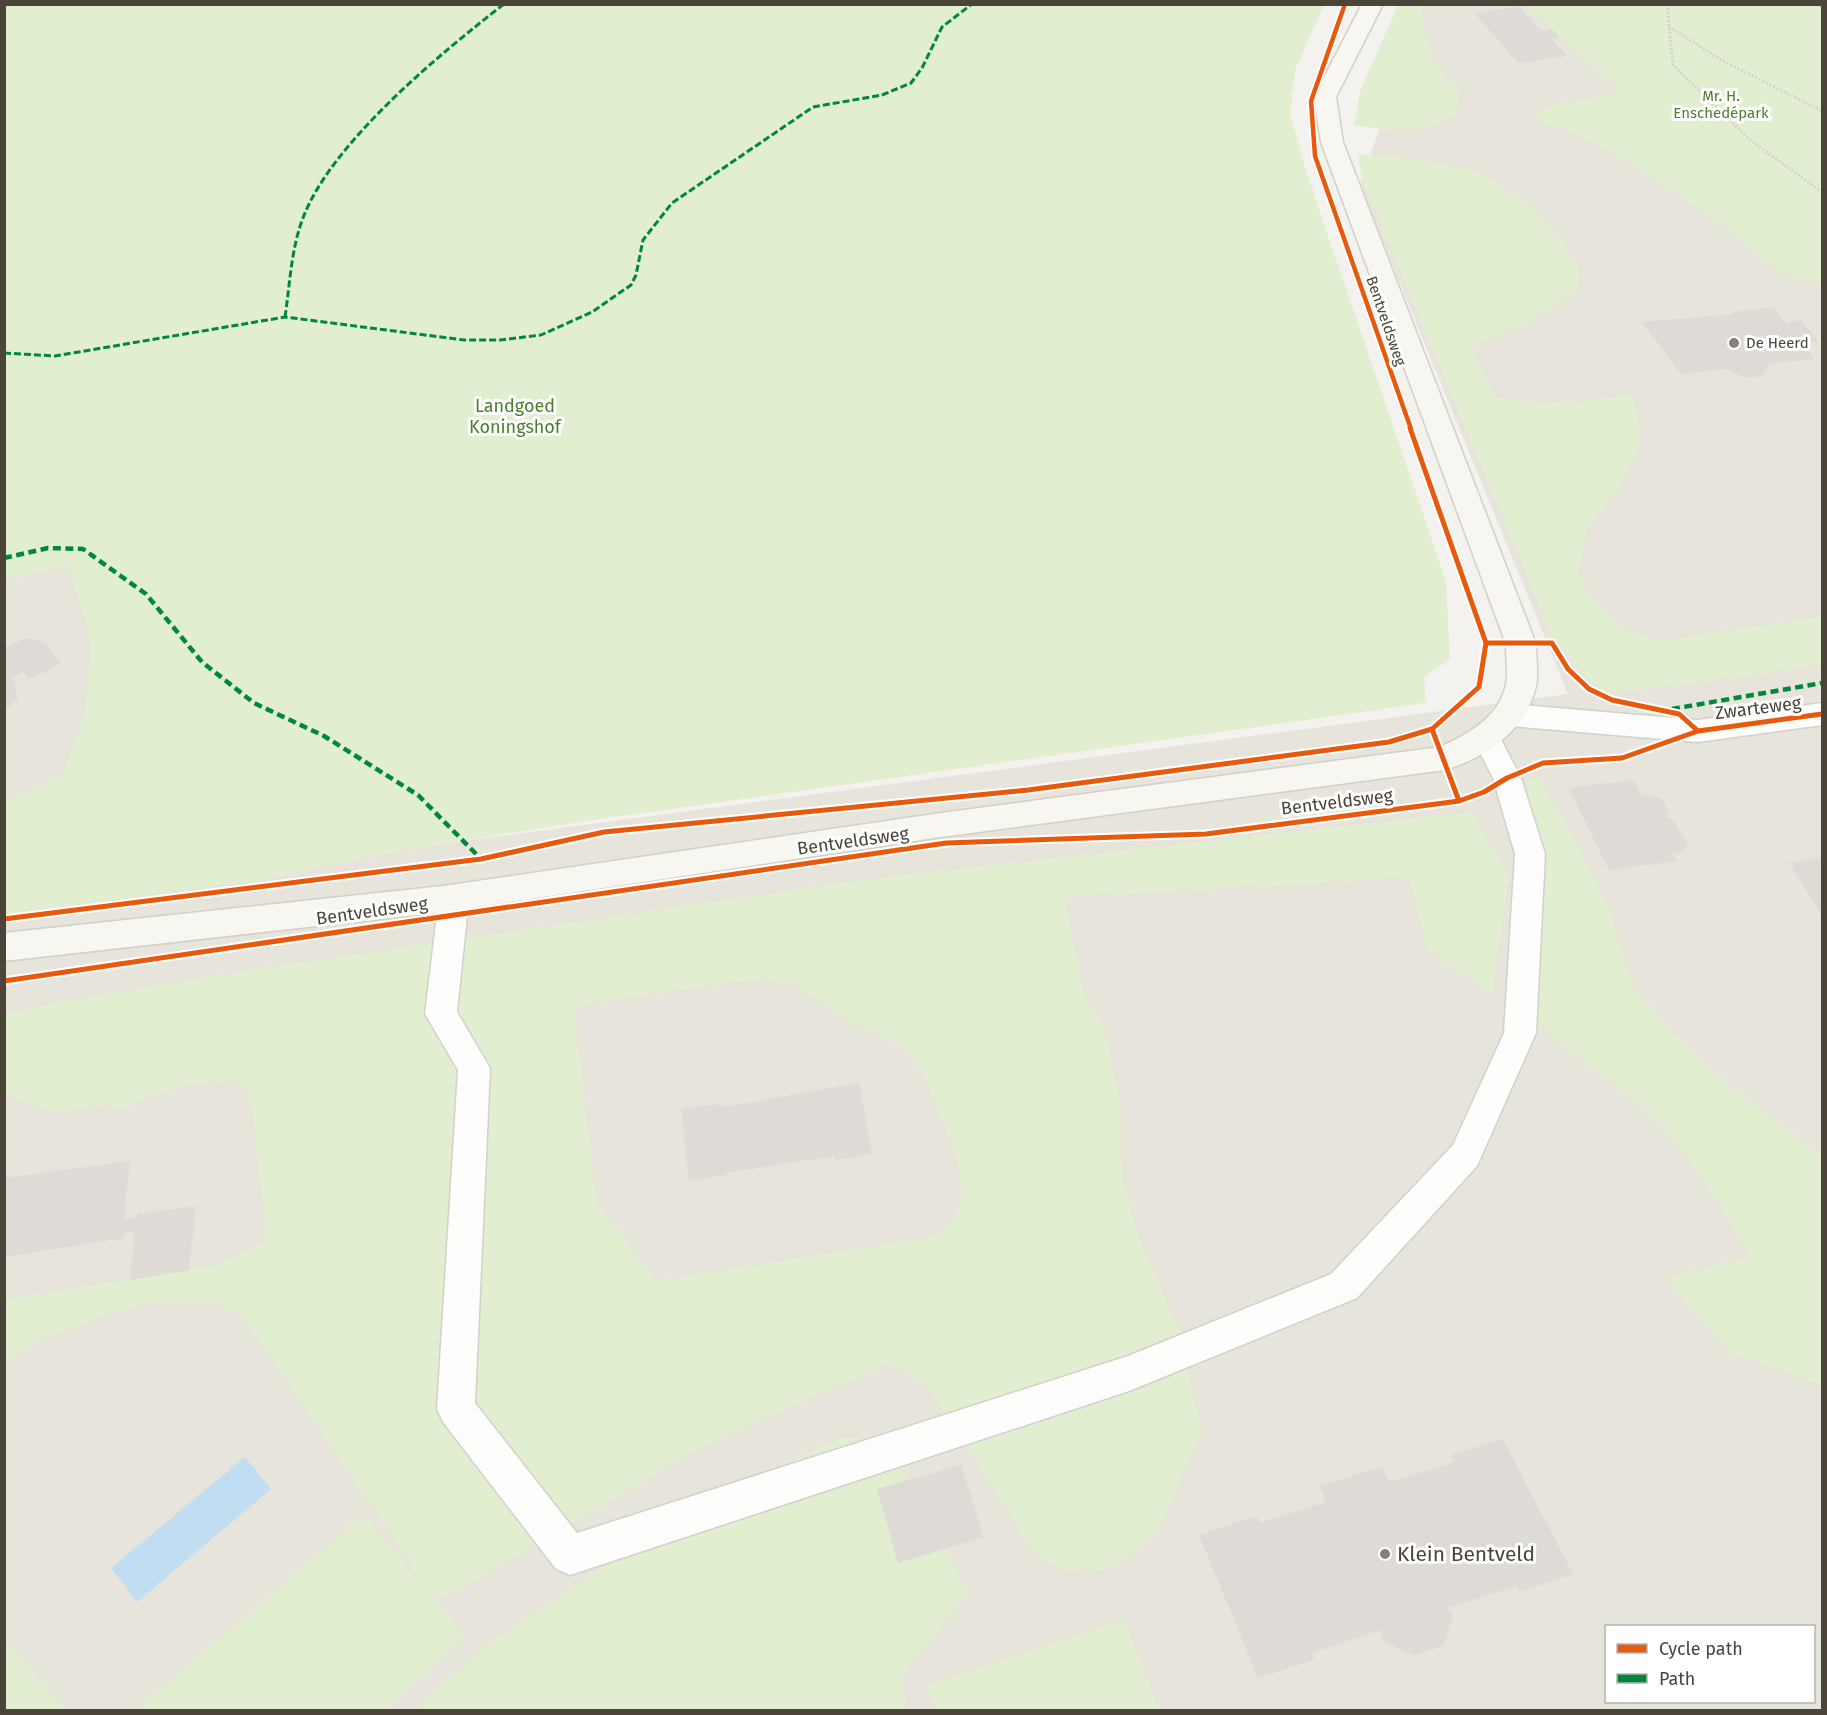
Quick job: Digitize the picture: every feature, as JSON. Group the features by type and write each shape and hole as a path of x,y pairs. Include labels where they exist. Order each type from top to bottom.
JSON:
{"street":[{"name":"Bentveldsweg","path":"4,947 451,897 941,825 1445,759 1467,749 1498,726 1522,679 1521,644 1332,142 1325,97 1373,4"},
{"name":"Zwarteweg","path":"1498,726 1698,730 1822,714"}],"lane":[{"path":"451,897 452,915 441,1014 474,1068 456,1409 570,1555 1129,1373 1344,1287 1465,1155 1520,1033 1530,854 1507,778 1498,726"}],"path":[{"path":"1667,4 1673,65 1750,140 1822,192"},
{"path":"1815,4 1822,8"},
{"path":"1669,27 1725,62 1822,111"}],"shaded area":[{"path":"1422,4 1822,5 1822,1710 5,1710 5,538 122,541 117,887 1568,694 1360,186"}],"green space":[{"name":"Landgoed Koningshof","path":"4,5 1324,5 1295,70 1290,114 1308,177 1446,581 1450,659 1424,677 1426,703 593,820 404,850 259,880 5,914 5,802 63,773 84,717 91,649 85,619 68,566 5,580"},
{"path":"1398,5 1419,5 1427,42 1435,62 1449,82 1460,92 1457,113 1444,121 1419,129 1395,130 1354,125 1360,91"},
{"name":"Mr. H. Enschedépark","path":"1525,5 1822,5 1822,283 1796,278 1775,269 1717,221 1635,166 1570,130 1544,126 1532,116 1552,106 1598,98 1620,90"},
{"path":"1358,155 1391,155 1473,170 1528,204 1562,242 1579,267 1579,286 1553,308 1515,328 1470,347 1495,397 1536,403 1554,403 1633,394 1641,440 1619,488 1587,529 1578,573 1591,597 1623,628 1657,641 1822,617 1822,665 1660,688 1601,691 1584,675 1552,636 1362,179"},
{"path":"1526,777 1539,778 1582,853 1610,910 1621,953 1634,989 1685,1046 1726,1082 1822,1156 1822,1385 1728,1351 1665,1278 1750,1257 1702,1178 1659,1123 1629,1095 1559,1041 1534,1015 1540,958 1542,894"},
{"path":"1471,812 1509,875 1492,994 1427,948 1409,878 1064,897 1085,995 1104,1028 1120,1101 1123,1186 1141,1244 1181,1334 1191,1389 1202,1429 1160,1527 1133,1554 1102,1571 1062,1569 1035,1554 930,1391 910,1374 886,1362 861,1377 815,1395 685,1456 449,1596 430,1593 466,1637 386,1710 135,1710 364,1515 422,1584 413,1566 242,1316 211,1302 159,1302 111,1313 37,1341 5,1363 5,1300 220,1264 264,1242 265,1226 251,1103 244,1087 233,1080 178,1086 123,1108 99,1105 57,1112 36,1107 6,1095 4,1015 49,1004 257,969 868,879","holes":["764,978 795,985 853,1024 900,1044 922,1070 956,1155 962,1198 954,1218 936,1236 657,1281 597,1204 574,1011 588,1003"]},
{"path":"846,1436 875,1441 922,1493 969,1593 902,1675 908,1710 415,1710 488,1644 661,1527"},
{"path":"1124,1619 1159,1710 935,1710 927,1685"},
{"path":"5,1644 8,1644 67,1710 5,1710"}],"water":[{"path":"245,1457 271,1489 137,1602 111,1568"}],"building":[{"path":"1519,7 1541,31 1552,29 1559,38 1551,39 1568,56 1518,63 1474,13"},
{"name":"De Heerd","path":"1773,307 1786,323 1801,320 1819,342 1803,344 1815,359 1766,364 1768,367 1763,376 1746,378 1726,369 1681,374 1642,322 1734,314 1733,312"},
{"path":"26,638 45,642 61,664 29,679 24,672 13,677 18,700 10,702 11,707 4,709 4,648"},
{"path":"1633,780 1642,796 1651,795 1662,799 1669,812 1665,816 1673,820 1688,845 1683,852 1672,853 1677,861 1609,870 1569,788"},
{"path":"1822,858 1822,916 1789,863"},
{"path":"859,1083 872,1154 835,1160 834,1156 689,1181 681,1109 718,1104 719,1108"},
{"path":"130,1161 124,1220 137,1218 137,1214 196,1206 189,1270 130,1280 135,1231 125,1232 124,1238 4,1257 4,1178"},
{"name":"Klein Bentveld","path":"1503,1439 1573,1574 1519,1592 1516,1586 1448,1608 1453,1616 1444,1645 1414,1656 1384,1641 1380,1630 1312,1653 1315,1659 1258,1678 1199,1535 1257,1516 1260,1523 1326,1502 1319,1486 1382,1467 1390,1482 1455,1462 1451,1455"},
{"path":"961,1465 984,1537 898,1563 877,1489"}],"marked path":[{"path":"285,317 298,234 310,201 321,184 353,143 406,87 504,4"},
{"path":"4,353 55,356 285,317 464,340 500,340 541,335 592,312 631,285 636,275 643,240 672,203 813,107 870,98 893,92 911,83 922,68 942,27 972,4"},
{"path":"4,558 48,548 83,549 146,594 202,662 254,703 324,736 418,795 481,859"},
{"path":"1672,709 1822,683"}],"cycle path":[{"path":"4,919 481,859 604,832 1028,790 1389,742 1432,729 1479,687 1486,643 1315,156 1311,101 1345,4"},
{"path":"1486,643 1552,643 1568,669 1589,689 1612,700 1679,714 1698,731"},
{"path":"4,981 946,843 1206,834 1459,801 1484,792 1507,778 1543,763 1622,758 1698,731 1822,714"},
{"path":"1432,729 1459,801"}],"place":[{"name":"De Heerd","path":"1734,343"},
{"name":"Klein Bentveld","path":"1385,1554"}]}
